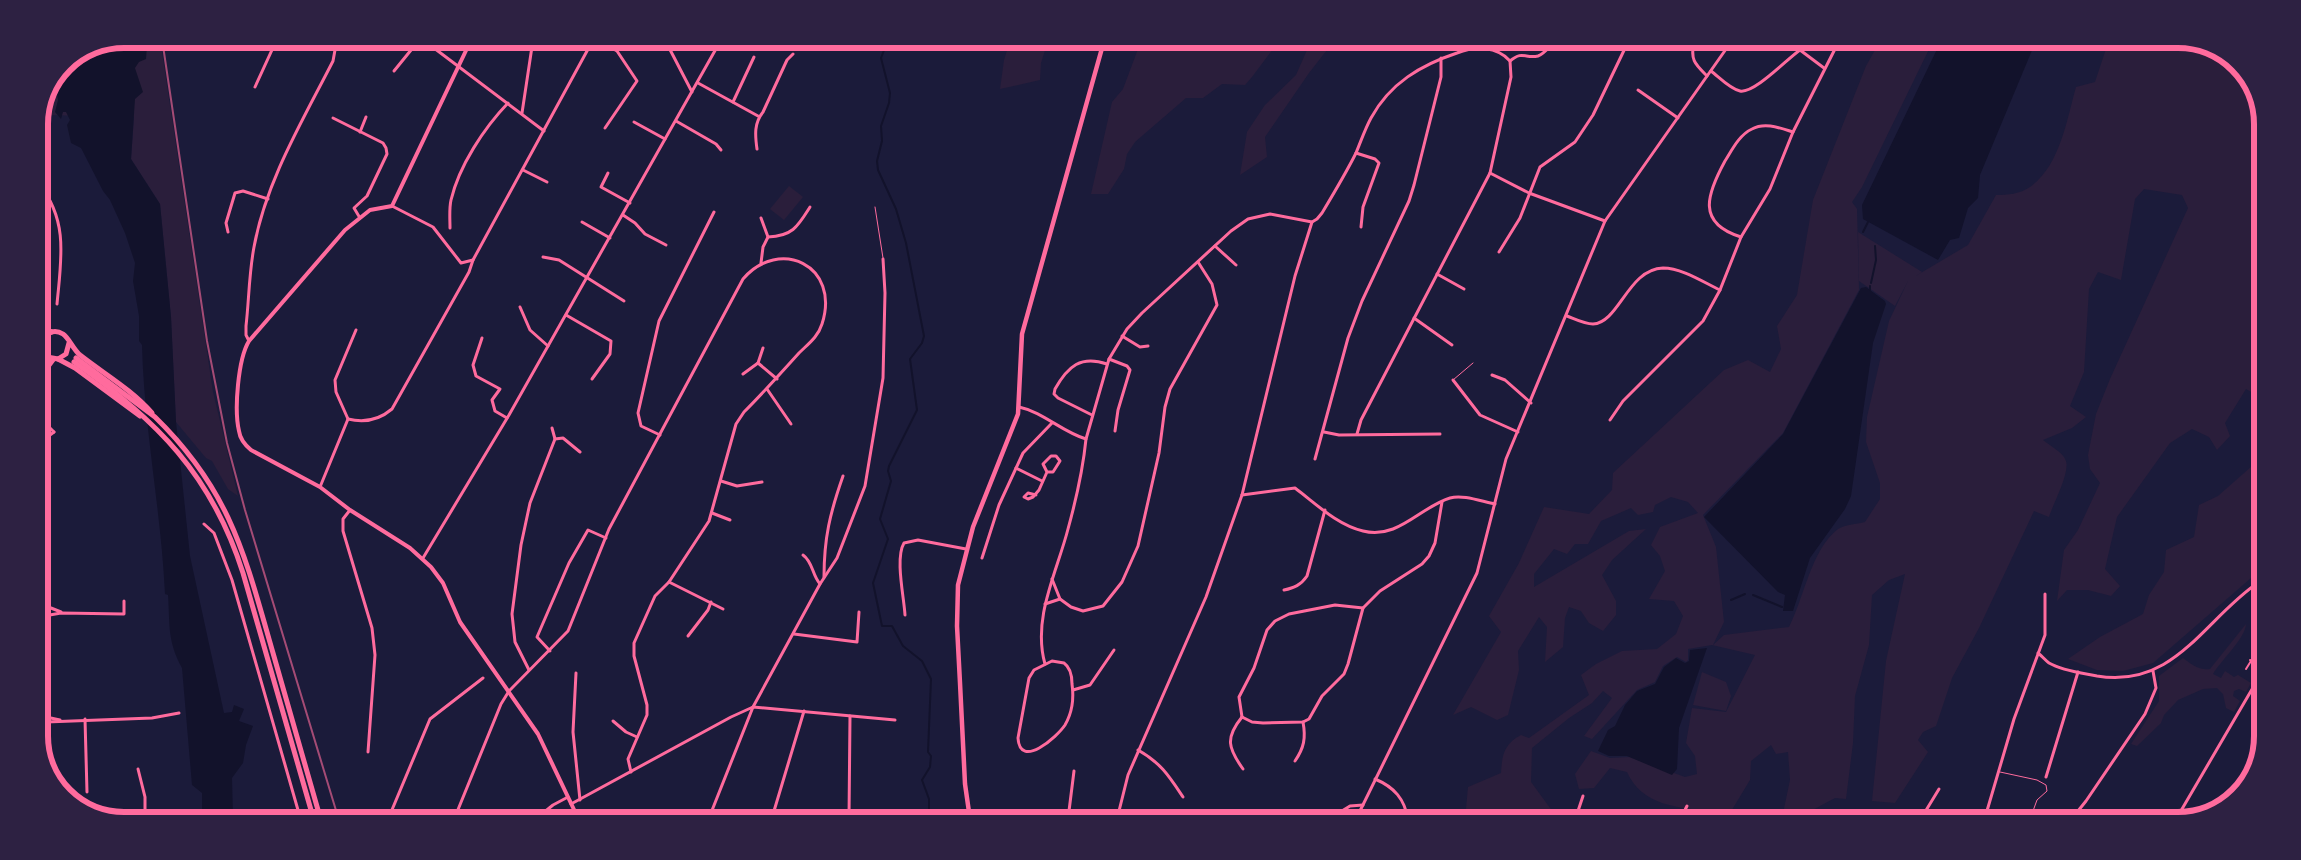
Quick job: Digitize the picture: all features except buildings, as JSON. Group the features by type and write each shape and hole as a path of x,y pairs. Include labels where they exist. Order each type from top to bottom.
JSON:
{"highway":[{"path":"48,331 63,334 68,343 130,401 147,421 174,447 196,474 221,515 238,556 312,812"},
{"path":"48,335 52,332"},
{"path":"56,359 67,352 68,343"},
{"path":"48,356 82,372 155,417 200,467 224,506 244,554 319,812"},
{"path":"75,360 130,401"}],"main road":[{"path":"969,812 965,784 957,626 958,585 966,549 981,505 1019,407 1020,356 1024,325 1102,48"},
{"path":"48,370 56,359"}],"street":[{"path":"255,87 273,48"},
{"path":"394,71 413,48"},
{"path":"434,48 544,131"},
{"path":"392,206 466,48"},
{"path":"522,113 531,48"},
{"path":"348,419 359,422 369,420 392,409 469,272 473,260 589,48"},
{"path":"605,128 636,81 617,51 612,48"},
{"path":"669,48 692,92"},
{"path":"423,558 507,418 717,48"},
{"path":"1510,61 1522,54 1536,56 1548,48"},
{"path":"1499,252 1520,218 1540,167 1575,142 1593,116 1625,48"},
{"path":"1692,48 1691,53 1693,59 1707,76"},
{"path":"1360,812 1477,573 1506,459 1531,403 1605,221 1727,48"},
{"path":"1610,420 1623,401 1703,321 1720,290 1741,237 1770,189 1793,132 1835,48"},
{"path":"249,341 246,335 246,326 254,247 268,199 284,158 332,61 336,49"},
{"path":"1046,664 1042,643 1045,604 1068,530 1092,415 1109,359 1122,336 1142,313 1240,224 1262,214 1279,214 1301,221 1312,222 1317,220 1356,153 1371,117 1386,96 1400,82 1425,65 1441,58 1466,50 1492,50 1505,55 1510,61 1511,77 1490,173 1361,420 1358,434"},
{"path":"1711,71 1738,91 1746,91 1756,86 1800,50 1824,68"},
{"path":"757,149 754,135 758,116 763,112 786,60 793,54"},
{"path":"733,102 754,57"},
{"path":"1315,459 1324,432 1348,338 1362,300 1409,201 1441,77 1441,58"},
{"path":"698,83 758,116"},
{"path":"1638,90 1678,118"},
{"path":"450,228 452,199 473,149 491,121 508,103"},
{"path":"360,132 366,117"},
{"path":"333,118 383,144 387,151 367,196 355,206 354,210 360,218"},
{"path":"676,121 716,144 721,150"},
{"path":"634,122 665,140"},
{"path":"1741,237 1732,235 1716,224 1709,212 1708,200 1715,180 1736,143 1752,128 1772,126 1793,132"},
{"path":"1356,153 1375,159 1379,163 1364,206 1361,227"},
{"path":"523,170 547,182"},
{"path":"608,173 601,187 630,203"},
{"path":"1490,173 1529,193 1605,221"},
{"path":"228,232 226,223 235,193 243,191 268,199"},
{"path":"48,196 60,232 62,250 57,304"},
{"path":"473,260 461,263 438,231 429,224 392,206 374,208 339,237 249,341 242,358 237,424 242,441 257,454 284,466 320,488 423,558 443,583 460,622 538,734 575,812"},
{"path":"768,237 789,234 797,227 810,207"},
{"path":"660,435 641,426 638,413 659,321 714,212"},
{"path":"623,215 645,234 666,245"},
{"path":"761,218 768,237 763,247 761,263"},
{"path":"582,222 610,238"},
{"path":"1118,812 1124,786 1138,750 1206,596 1242,496 1295,276 1312,222"},
{"path":"1215,246 1236,264"},
{"path":"543,257 559,260 624,301"},
{"path":"457,812 501,704 509,691 563,638 572,622 606,538 720,319 743,279 761,263 788,259 803,264 820,277 826,298 822,325 813,341 744,412 736,424 709,521 669,582 656,596 634,642 634,656 647,705 645,720 628,759 631,772"},
{"path":"710,812 754,707 820,584 837,558 868,474 883,378 885,294 883,259"},
{"path":"1052,579 1060,599 1071,607 1083,611 1103,606 1115,593 1132,562 1138,546 1158,459 1164,414 1170,388 1217,304 1212,284 1198,262"},
{"path":"1567,316 1592,324 1605,320 1641,275 1653,269 1677,270 1720,290"},
{"path":"1437,274 1464,289"},
{"path":"520,307 530,330 548,346"},
{"path":"566,315 611,340 610,354 592,379"},
{"path":"1414,318 1452,345"},
{"path":"320,488 348,419 336,392 335,380 356,330"},
{"path":"1122,336 1140,347 1148,346"},
{"path":"482,338 473,365 476,376 500,389 492,400 495,411 507,418"},
{"path":"743,374 758,363 763,348"},
{"path":"1092,415 1058,398 1054,394 1055,389 1078,362 1090,359 1108,364"},
{"path":"1109,359 1127,366 1130,372 1118,410 1115,431"},
{"path":"758,363 777,378"},
{"path":"1492,375 1505,380 1531,403"},
{"path":"1453,380 1480,414 1518,432"},
{"path":"767,389 791,424"},
{"path":"1019,407 1086,439"},
{"path":"982,558 996,513 1016,468 1027,447 1052,423"},
{"path":"48,428 54,432 48,435"},
{"path":"529,670 515,642 512,614 521,545 530,503 555,439 552,428"},
{"path":"1324,432 1340,435 1440,434"},
{"path":"555,439 563,438 580,452"},
{"path":"1036,495 1047,472 1044,464 1052,456 1056,456 1060,460 1053,472 1047,472"},
{"path":"1016,468 1042,481"},
{"path":"824,578 824,544 833,505 843,476"},
{"path":"721,481 737,486 762,482"},
{"path":"1242,496 1295,488 1324,510 1353,528 1373,532 1402,526 1442,502 1455,497 1496,504"},
{"path":"1242,717 1252,722 1263,724 1303,722 1313,714 1322,696 1344,674 1363,608 1380,591 1412,572 1429,556 1435,543 1442,502"},
{"path":"350,510 343,518 343,531 372,628 376,655 368,752"},
{"path":"1284,590 1303,583 1308,576 1324,510"},
{"path":"712,513 730,520"},
{"path":"204,524 214,533 232,580 299,812"},
{"path":"550,651 537,637 569,563 582,537 588,530 606,538"},
{"path":"905,615 900,565 900,552 904,543 918,540 966,549"},
{"path":"803,555 809,560 813,575 820,584"},
{"path":"669,582 723,609"},
{"path":"2038,653 2050,663 2078,672 2124,678 2153,671 2180,654 2254,587"},
{"path":"1987,812 2014,719 2044,635 2045,594"},
{"path":"1045,604 1060,599"},
{"path":"48,615 61,613 124,614 124,602"},
{"path":"688,636 708,610 711,602"},
{"path":"1242,770 1231,751 1231,734 1242,717 1239,697 1254,668 1267,630 1274,621 1288,614 1328,606 1363,608"},
{"path":"48,608 61,613"},
{"path":"794,634 857,642 859,612"},
{"path":"1073,690 1090,685 1114,650"},
{"path":"2246,669 2251,660 2254,662"},
{"path":"1056,661 1067,665 1073,690 1070,714 1060,731 1042,748 1032,751 1023,749 1018,738 1029,678 1034,670 1046,664 1056,661"},
{"path":"2077,812 2145,714 2156,688 2153,671"},
{"path":"2046,777 2078,672"},
{"path":"576,673 573,732 580,800"},
{"path":"391,812 430,719 483,678"},
{"path":"2180,812 2254,686"},
{"path":"571,804 731,717 754,707 895,720"},
{"path":"782,812 774,811 804,711"},
{"path":"48,720 152,718 179,713"},
{"path":"849,812 850,716"},
{"path":"86,719 87,792"},
{"path":"613,721 626,732 637,736"},
{"path":"1295,761 1304,746 1303,722"},
{"path":"1138,750 1164,769 1183,797"},
{"path":"138,769 145,797 145,812"},
{"path":"1069,812 1074,771"},
{"path":"1375,780 1389,785 1395,790 1406,812"},
{"path":"1925,812 1940,789"},
{"path":"1578,812 1583,796"},
{"path":"544,812 568,797"},
{"path":"1340,812 1350,806 1363,805"},
{"path":"1684,812 1687,806"}],"lane":[{"path":"875,207 883,259"},
{"path":"1453,380 1473,363"},
{"path":"2000,772 2037,780 2046,785 2047,790 2037,800 2033,810"}],"shaded area":[{"path":"147,48 146,59 139,62 135,68 143,92 135,99 131,159 160,204 171,317 176,422 190,556 224,713 232,712 234,705 244,709 239,721 253,726 246,745 243,763 232,778 233,812 202,812 202,793 192,785 182,668 172,641 169,624 168,595 165,594 143,376 142,345 139,341 139,316 133,281 135,263 125,233 110,200 103,191 81,148 71,143 67,125 70,120 66,112 63,112 61,119 55,112 58,100 56,89 60,81 81,60 109,49"},
{"path":"161,48 213,392 238,496 228,489 212,461 206,458 176,422 171,317 160,204 131,159 134,117 49,115 53,95 60,81 81,60 109,49"},
{"path":"1008,48 1046,48 1041,63 1040,80 1000,89"},
{"path":"1138,48 1274,48 1245,85 1222,84 1203,98 1186,98 1135,142 1127,154 1124,169 1108,194 1091,194 1112,102 1123,89"},
{"path":"1308,48 1329,48 1265,137 1267,157 1240,175 1247,132 1265,105 1296,75"},
{"path":"1876,48 1930,48 1862,187 1852,202 1857,209 1859,290 1783,433 1703,515 1716,547 1724,622 1713,645 1724,635 1789,627 1821,549 1838,529 1865,522 1880,499 1880,483 1866,442 1867,417 1889,321 1908,281 1895,306 1859,281 1858,232 1922,272 1914,277 1968,245 1996,195 2014,194 2030,187 2049,167 2061,141 2076,87 2095,82 2106,48 2187,48 2202,52 2220,60 2231,70 2238,77 2248,95 2253,119 2253,393 2246,389 2225,423 2230,436 2217,450 2209,437 2192,429 2170,443 2117,517 2105,569 2120,586 2111,596 2088,590 2067,590 2057,601 2064,550 2078,530 2100,483 2090,469 2088,455 2096,414 2188,208 2182,195 2144,189 2135,199 2121,280 2098,272 2089,289 2084,372 2070,406 2086,417 2072,428 2043,440 2062,455 2067,466 2049,517 2034,511 1979,628 1952,678 1936,726 1923,732 1918,740 1928,752 1895,803 1872,801 1886,661 1905,574 1889,580 1872,595 1869,645 1855,696 1853,743 1846,799 1835,798 1809,812 1783,812 1790,780 1788,752 1776,754 1771,745 1751,761 1750,780 1731,812 1712,812 1663,803 1642,792 1627,772 1610,768 1594,788 1579,789 1575,774 1591,751 1610,758 1630,757 1685,777 1697,774 1695,756 1686,743 1692,708 1726,712 1755,655 1712,645 1688,649 1688,660 1686,662 1677,657 1663,666 1655,682 1637,690 1592,739 1584,736 1612,698 1603,691 1592,703 1569,718 1532,748 1531,782 1553,812 1466,812 1468,787 1501,773 1503,755 1507,746 1515,738 1521,735 1529,738 1589,695 1581,675 1596,664 1622,651 1657,649 1676,634 1683,616 1674,601 1649,599 1665,571 1660,556 1651,545 1660,527 1698,513 1688,502 1671,497 1655,505 1653,512 1638,515 1631,508 1601,521 1588,544 1575,544 1567,554 1554,549 1534,574 1534,587 1629,531 1646,529 1612,560 1602,575 1616,601 1616,615 1603,631 1589,623 1581,611 1569,607 1565,618 1563,647 1545,662 1547,627 1539,617 1518,651 1519,670 1508,715 1497,720 1471,707 1453,715 1501,632 1489,616 1519,563 1544,507 1589,514 1612,490 1613,473 1724,370 1748,360 1770,372 1781,349 1777,326 1797,295 1813,200 1866,66"},
{"path":"1938,48 2033,48 1980,175 1978,198 1968,208 1959,238 1950,240 1938,260 1863,219 1862,205"},
{"path":"789,186 803,197 784,220 770,209"},
{"path":"1866,287 1885,301 1886,304 1873,343 1851,496 1845,509 1810,558 1793,611 1783,611 1785,595 1778,592 1704,517 1783,434 1861,288"},
{"path":"2254,465 2254,577 2153,663 2123,671 2097,670 2068,659 2100,637 2143,614 2149,595 2164,572 2166,550 2194,537 2199,505 2218,496"},
{"path":"2246,624 2242,636 2213,674 2221,678 2225,671 2234,677 2238,675 2251,683 2246,692 2239,689 2234,691 2233,696 2240,701 2234,712 2226,708 2223,694 2217,688 2203,689 2178,700 2164,715 2161,723 2137,746 2131,744 2159,701 2159,676 2183,658 2199,668 2210,669"},
{"path":"1707,648 1679,728 1677,769 1672,775 1627,756 1609,756 1598,751 1608,730 1615,726 1625,705 1637,691 1655,684 1664,667 1676,658 1685,663 1689,661 1690,650"},
{"path":"1702,672 1726,682 1731,696 1726,711 1693,705"}],"waterway":[{"path":"885,48 881,58 890,93 889,103 881,126 882,141 877,161 878,170 896,209 906,243 924,336 922,343 910,359 917,410 889,466 888,471 891,481 880,519 888,539 873,583 882,626 892,626 903,646 922,661 931,679 928,752 931,756 930,767 922,780 929,799 929,812"},
{"path":"1863,232 1868,222"},
{"path":"1871,283 1876,260 1875,246"},
{"path":"1731,600 1745,594"},
{"path":"1753,595 1782,607"}],"railway":[{"path":"163,48 207,341 227,443 245,510 336,812"}]}
